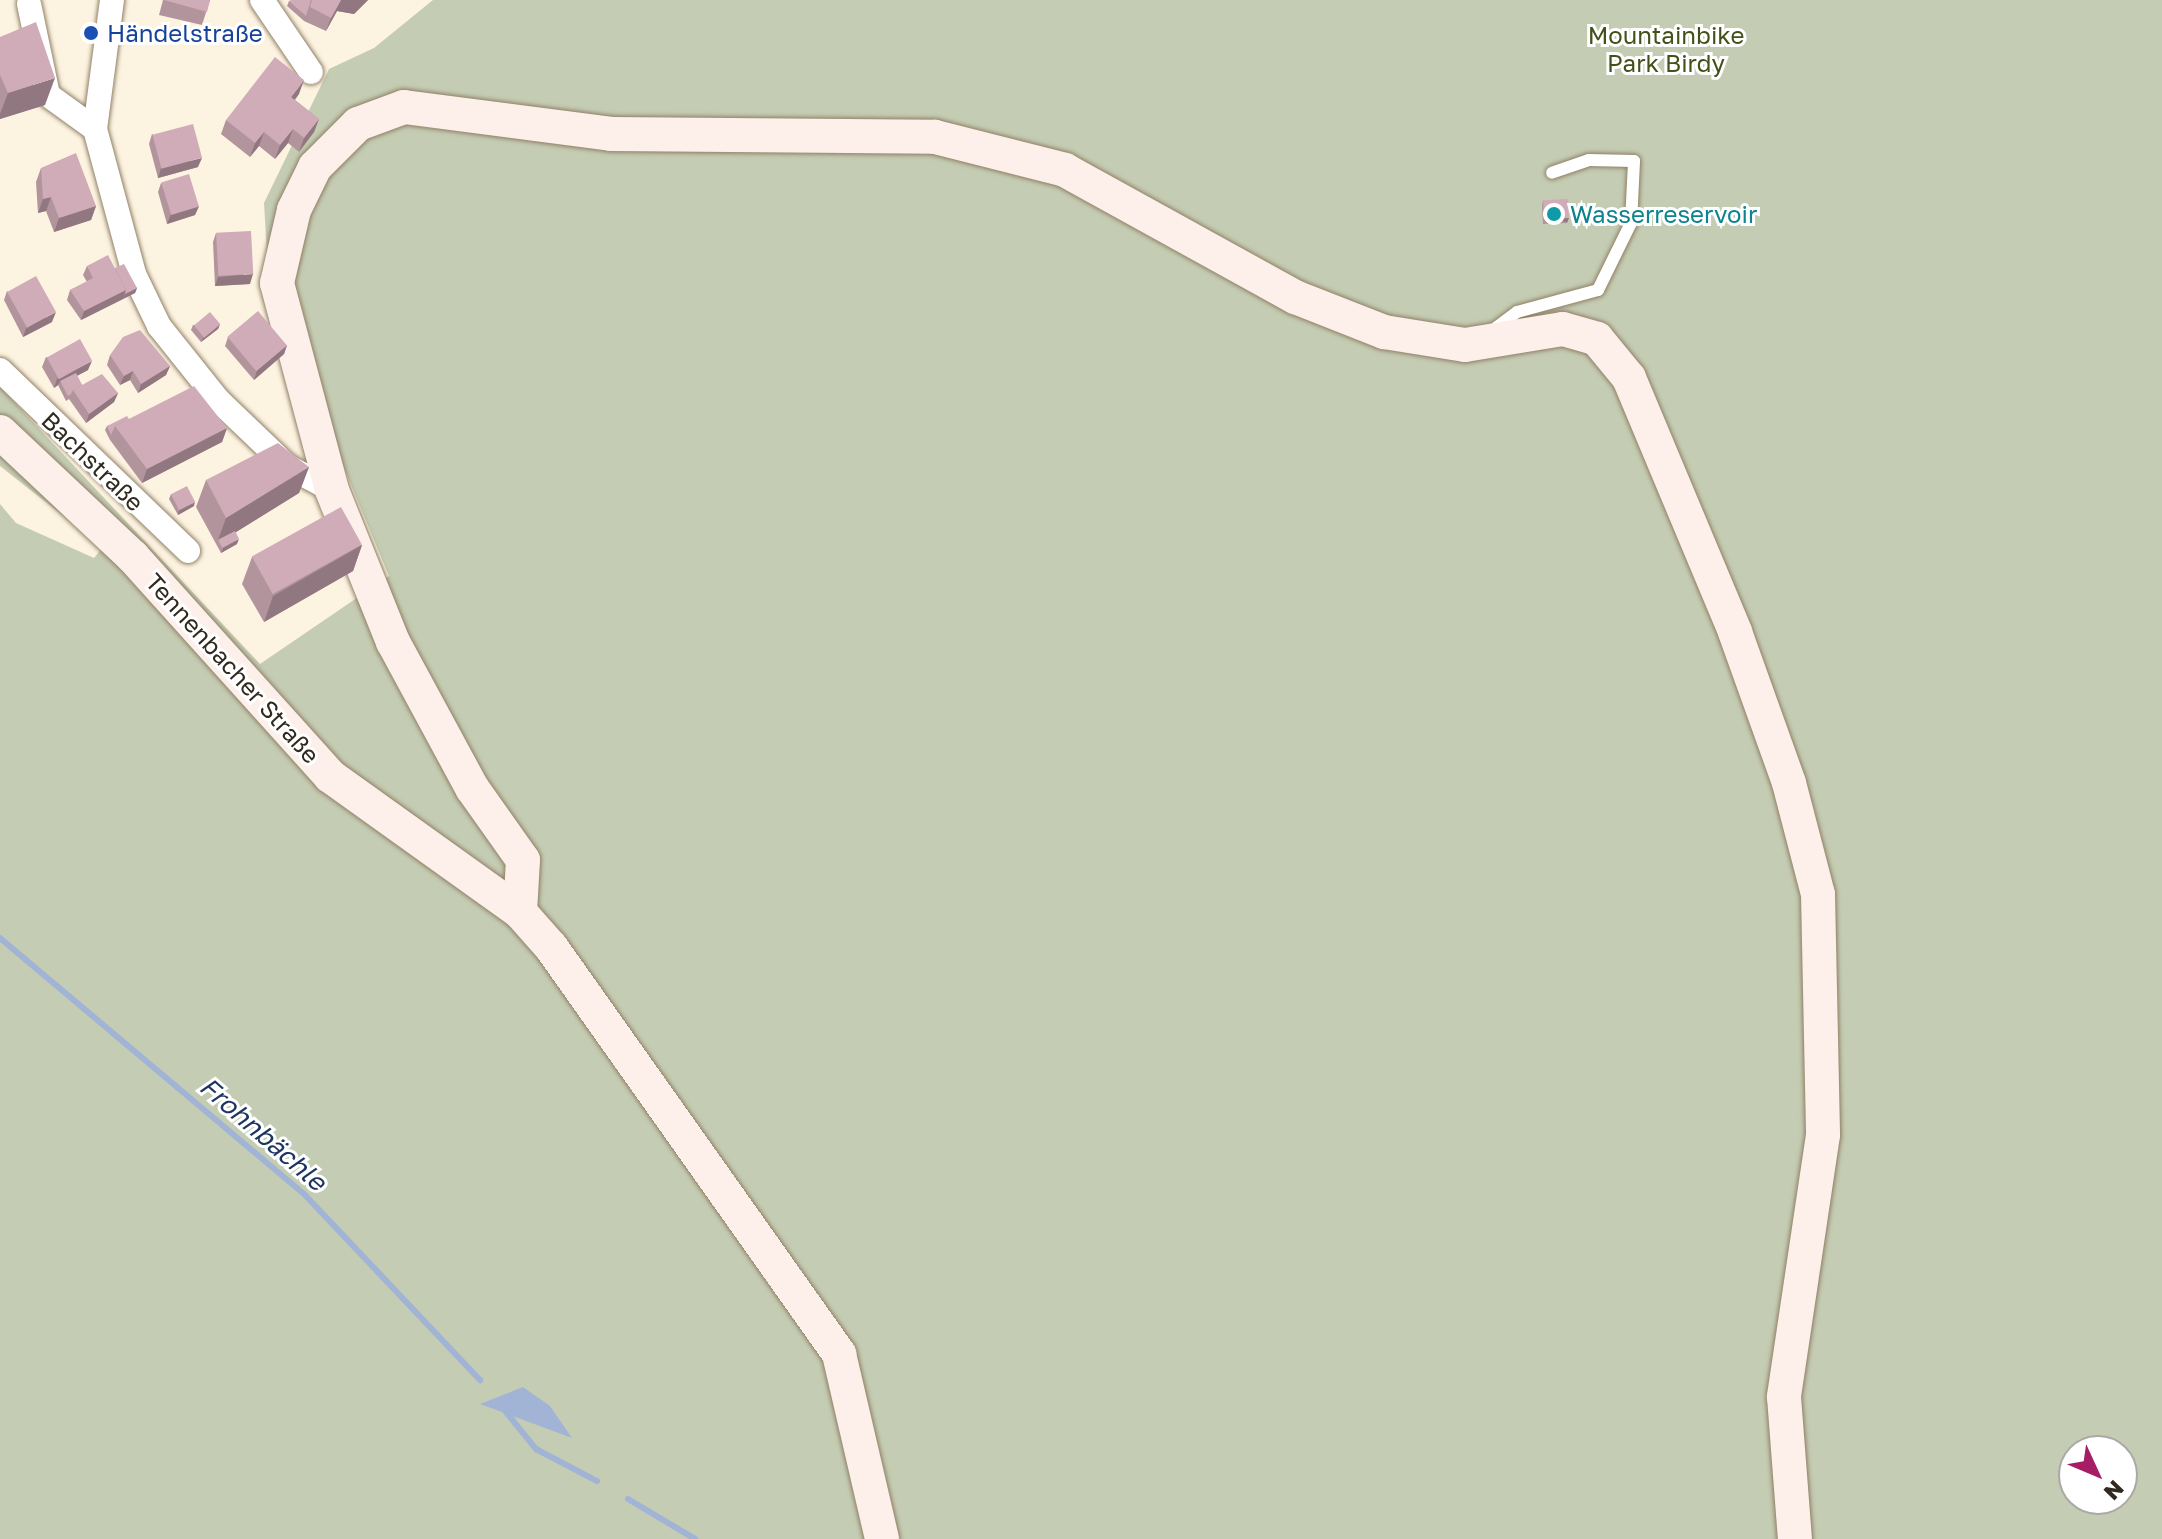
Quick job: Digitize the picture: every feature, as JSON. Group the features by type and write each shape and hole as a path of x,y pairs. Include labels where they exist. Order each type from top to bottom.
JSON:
{"street":[{"path":"112,0 95,129 134,274 159,326 218,400 287,466 332,490"},
{"path":"262,0 311,72"},
{"path":"29,4 48,95 95,129"},
{"path":"520,912 523,860 472,788 393,642 332,490 277,283 294,210 315,167 358,124 404,107 611,134 935,137 1065,170 1295,297 1384,332 1474,344 1563,329 1597,339 1629,378 1789,783 1818,894 1823,1135 1784,1397 1795,1539"},
{"name":"Bachstraße","path":"0,370 188,551"},
{"name":"Tennenbacher Straße","path":"0,432 133,557 330,776 520,912 839,1354 882,1539"}],"lane":[{"path":"1474,344 1517,312 1598,290 1631,223 1634,161 1589,160 1552,173"}],"green space":[{"name":"Mountainbike Park Birdy","path":"433,0 2162,0 2162,1539 0,1539 0,504 16,523 94,558 103,547 0,466 0,387 260,664 389,576 269,287 264,203 329,69 374,48"}],"water":[{"path":"523,1387 550,1406 572,1438 480,1404"}],"building":[{"path":"164,0 210,0 207,12"},
{"path":"311,0 306,16 289,1"},
{"path":"312,0 341,0 331,18 310,7"},
{"path":"36,22 55,78 8,93 0,75 0,37"},
{"path":"275,57 304,80 291,97 319,119 304,138 293,129 280,145 264,132 255,143 226,120"},
{"path":"193,124 202,158 161,169 152,135"},
{"path":"76,153 96,206 59,218 51,197 43,199 41,168"},
{"path":"189,174 199,207 171,215 161,182"},
{"name":"Wasserreservoir","path":"1568,199 1569,218 1544,219 1543,200"},
{"path":"251,231 253,274 218,276 216,233"},
{"path":"108,255 126,290 84,311 70,290 93,278 87,266"},
{"path":"124,264 137,288 125,294 115,268"},
{"path":"36,276 56,312 27,328 7,292"},
{"path":"258,311 287,345 256,371 227,337"},
{"path":"210,312 220,324 204,338 194,325"},
{"path":"140,330 170,366 141,384 133,371 124,376 110,355 123,337"},
{"path":"80,339 92,361 59,379 47,357"},
{"path":"76,373 82,385 68,396 60,381"},
{"path":"102,374 118,393 89,414 73,390"},
{"path":"194,386 227,428 147,469 115,426"},
{"path":"127,416 129,419 115,426 111,435 107,426"},
{"path":"278,443 309,467 226,518 206,480"},
{"path":"187,486 195,502 179,510 171,494"},
{"path":"341,507 362,545 273,594 252,556"},
{"path":"235,531 239,539 222,548 218,540"}],"waterway":[{"name":"Frohnbächle","path":"0,938 305,1195 480,1380"},
{"name":"Frohnbächle","path":"506,1412 536,1449 597,1481"},
{"name":"Frohnbächle","path":"628,1499 695,1539"}],"place":[{"name":"Händelstraße","path":"91,33"},
{"name":"Wasserreservoir","path":"1554,214"}]}
